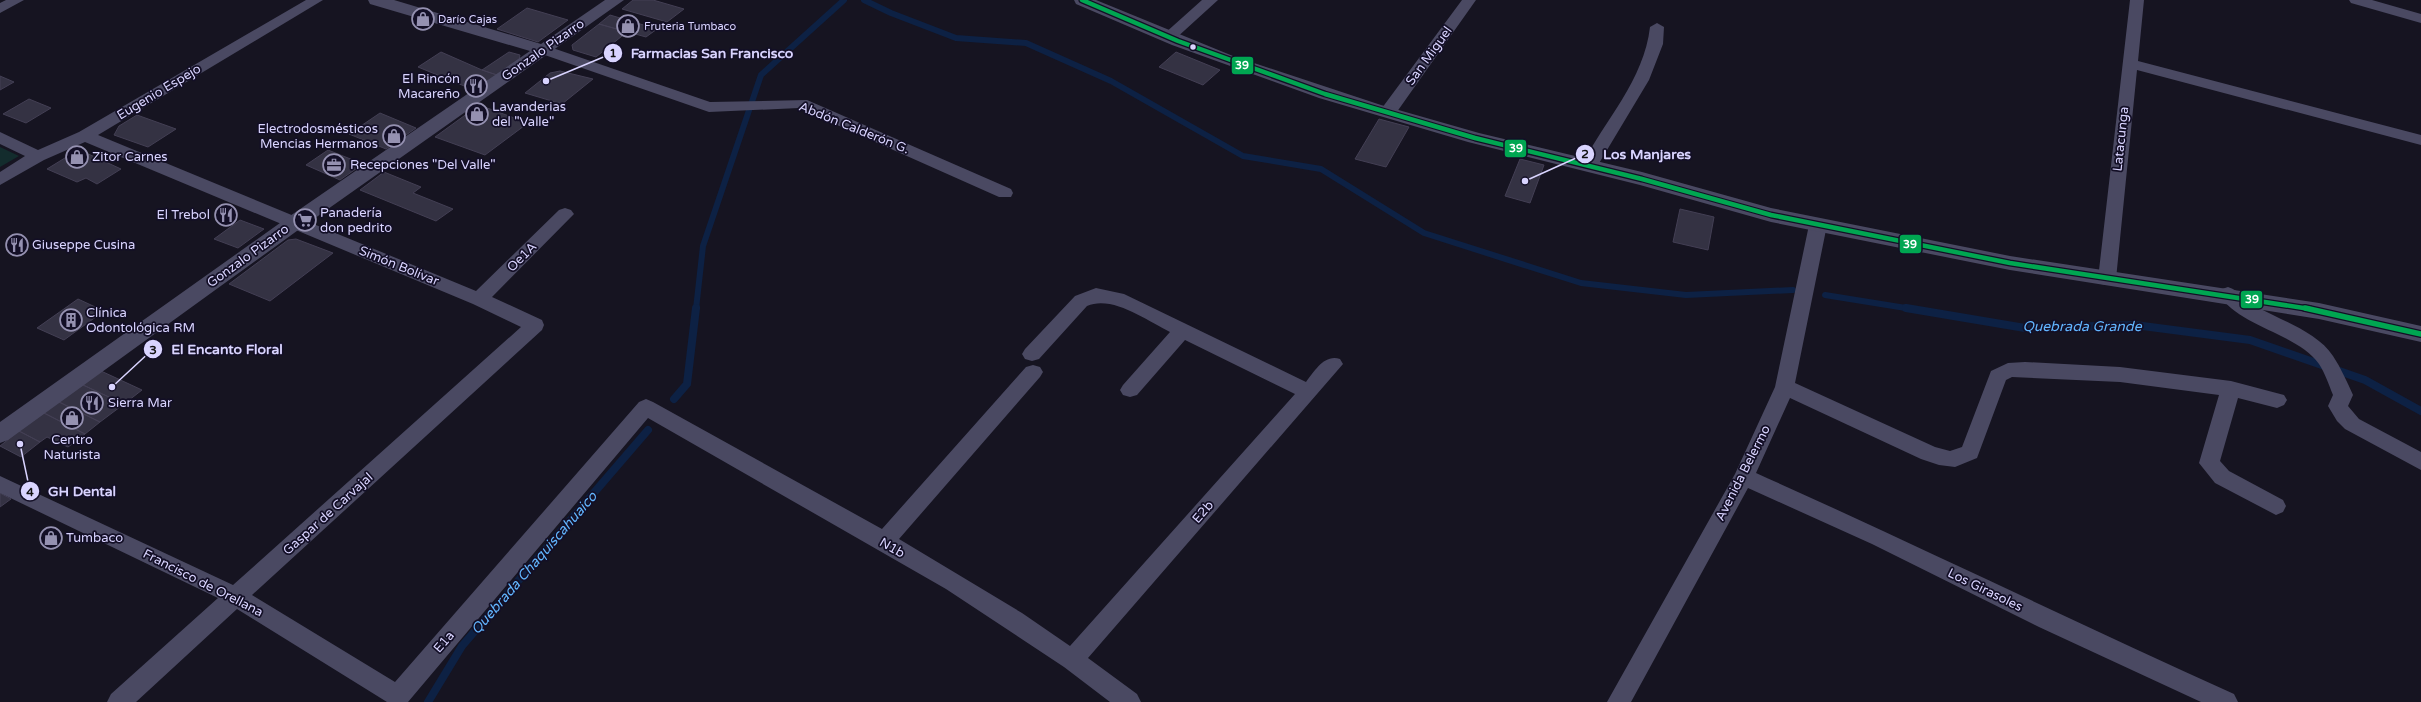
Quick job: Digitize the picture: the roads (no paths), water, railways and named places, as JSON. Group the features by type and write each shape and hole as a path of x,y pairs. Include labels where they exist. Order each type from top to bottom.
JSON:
{"street":[{"path":"0,9 17,0"},
{"name":"Eugenio Espejo","path":"0,179 38,156 85,136 316,0"},
{"name":"Abdón Calderón G.","path":"376,0 544,50 709,107 801,103 1006,192"},
{"name":"Gonzalo Pizarro","path":"0,434 294,223 616,0"},
{"path":"1082,0 1169,37 1265,75 1476,138 1590,166 1769,214 2011,263 2107,279 2228,294 2382,323 2421,334"},
{"path":"1169,37 1211,0"},
{"name":"San Miguel","path":"1388,112 1470,0"},
{"name":"Latacunga","path":"2107,279 2129,63 2137,0"},
{"path":"2356,0 2421,19"},
{"path":"1590,166 1599,144 1638,84 1651,60 1657,36 1656,27"},
{"path":"2129,63 2421,140"},
{"name":"Simón Bolívar","path":"85,136 479,299 535,325"},
{"path":"0,137 38,156"},
{"name":"Oe1A","path":"479,299 565,214"},
{"name":"Avenida Belermo","path":"1619,702 1744,477 1785,388 1818,225"},
{"path":"2228,294 2250,312 2303,340 2326,360 2343,395 2338,406 2344,416 2352,424 2421,462"},
{"path":"883,543 1081,302 1096,295 1118,300 1309,392"},
{"name":"Gaspar de Carvajal","path":"119,702 237,597 535,325"},
{"path":"1130,390 1183,330"},
{"name":"E2b","path":"1073,659 1333,364"},
{"path":"1785,388 1928,453 1941,458 1955,460 1970,452 1998,376 2008,370 2025,368 2127,374 2231,388 2277,400"},
{"path":"2231,388 2208,463 2222,477 2276,506"},
{"name":"N1b","path":"646,407 970,594 1073,659 1129,702"},
{"name":"E1a","path":"398,696 646,407"},
{"name":"Los Girasoles","path":"1744,477 1880,538 2047,620 2226,702"},
{"name":"Francisco de Orellana","path":"0,484 237,597 398,696"}],"waterway":[{"name":"Quebrada Chaquiscahuaico","path":"696,309 703,246 761,75 844,0"},
{"path":"864,0 891,13 956,38 1026,43 1111,81 1243,156 1321,169 1424,233 1581,283 1686,295 1793,290"},
{"name":"Quebrada Grande","path":"1825,295 1911,309"},
{"name":"Quebrada Chaquiscahuaico","path":"674,399 687,384 696,308"},
{"name":"Quebrada Grande","path":"1906,308 1911,309"},
{"name":"Quebrada Grande","path":"1911,309 2025,328 2135,325 2250,340 2365,380 2421,411"},
{"name":"Quebrada Chaquiscahuaico","path":"428,702 462,646 648,430"}],"place":[{"name":"Darío Cajas","path":"423,19"},
{"name":"Fruteria Tumbaco","path":"628,26"},
{"name":"Farmacias San Francisco","path":"546,81"},
{"name":"El Rincón Macareño","path":"476,86"},
{"name":"Lavanderias del \"Valle\"","path":"477,114"},
{"name":"Electrodosmésticos Mencias Hermanos","path":"394,136"},
{"name":"Zitor Carnes","path":"77,157"},
{"name":"Recepciones \"Del Valle\"","path":"334,165"},
{"name":"Los Manjares","path":"1525,181"},
{"name":"El Trebol","path":"226,215"},
{"name":"Panadería don pedrito","path":"305,220"},
{"name":"Giuseppe Cusina","path":"17,245"},
{"name":"Clínica Odontológica RM","path":"71,320"},
{"name":"El Encanto Floral","path":"112,387"},
{"name":"Sierra Mar","path":"92,403"},
{"name":"Centro Naturista","path":"72,418"},
{"name":"GH Dental","path":"20,444"},
{"name":"Tumbaco","path":"51,538"}]}
